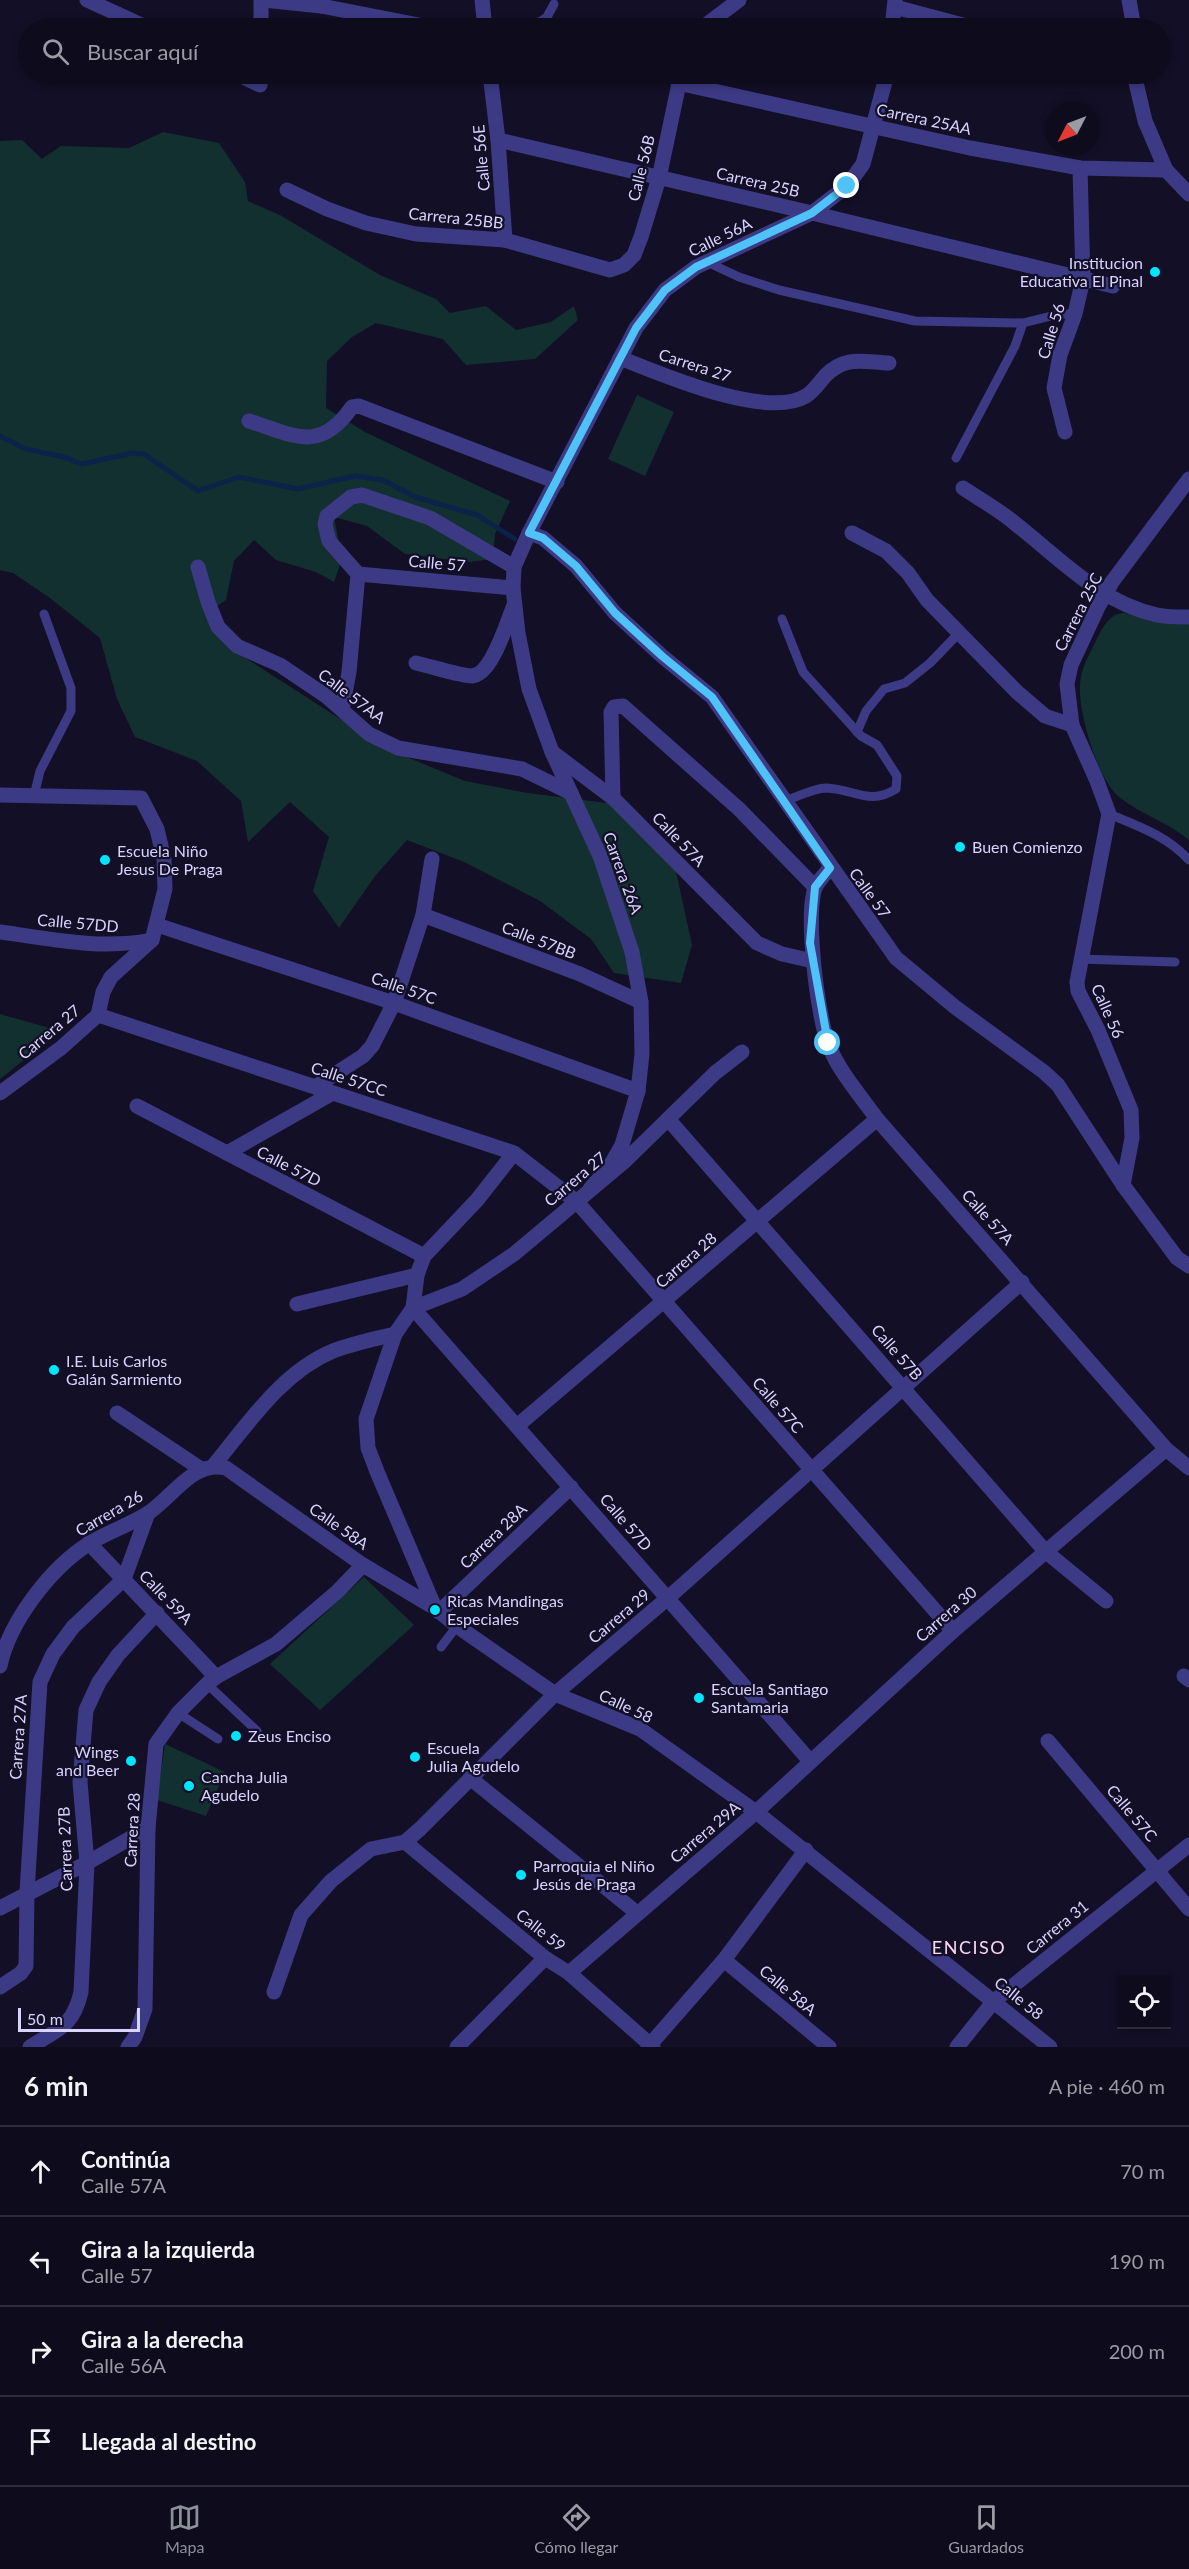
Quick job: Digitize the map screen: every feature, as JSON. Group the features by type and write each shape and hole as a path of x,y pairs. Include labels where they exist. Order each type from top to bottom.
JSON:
{"street":[{"path":"87,0 126,18"},
{"path":"262,18 263,0 321,6 383,18"},
{"path":"482,0 483,18"},
{"path":"715,18 739,0"},
{"path":"1129,0 1132,18"},
{"path":"893,18 895,3 942,18"},
{"name":"Calle 56E","path":"491,84 498,140 505,240"},
{"name":"Calle 56B","path":"624,265 634,255 659,178 679,84"},
{"name":"Carrera 25AA","path":"704,84 873,127 970,148 1080,168 1166,170"},
{"name":"Calle 56A","path":"529,533 636,328 665,290 707,262 812,213 847,186 863,164 884,84"},
{"path":"1133,84 1166,170 1189,194"},
{"name":"Carrera 25B","path":"498,140 1113,286"},
{"name":"Calle 56","path":"1065,432 1054,388 1060,355 1075,314 1083,279 1080,168"},
{"name":"Carrera 25BB","path":"287,190 327,209 366,223 406,232 505,240 610,270 624,265"},
{"name":"Carrera 27","path":"620,358 703,390 748,400 783,402 806,396 835,366 847,361 889,363"},
{"path":"249,421 302,437 321,437 341,423 352,407 359,406 557,482"},
{"name":"Carrera 25C","path":"1109,814 1072,725 1067,684 1071,665 1106,594 1167,506 1189,479"},
{"path":"963,488 1015,523 1089,584 1106,594 1134,608 1158,615 1189,617"},
{"path":"342,710 349,672 358,574 329,541 325,524 327,516 351,496 362,495 430,518 514,567"},
{"path":"852,532 886,551 958,634 1017,692 1046,716 1072,725"},
{"name":"Carrera 26A","path":"529,533 514,567 518,633 529,689 552,752 600,856 632,952 641,1002 642,1054 638,1091 622,1145 610,1166 590,1189"},
{"name":"Calle 57","path":"529,533 543,538 576,566 615,613 712,697 830,868 896,958 955,1007 1044,1072 1058,1085 1123,1185 1177,1258 1189,1266"},
{"name":"Calle 57AA","path":"198,567 218,627 237,646 280,665 342,710 369,734 398,748 522,769 571,793"},
{"name":"Calle 57","path":"358,574 514,595"},
{"path":"416,663 473,676 483,672 491,663 514,595"},
{"path":"613,798 611,720 614,707 623,706 739,809 815,887 830,868"},
{"name":"Calle 57A","path":"552,752 579,770 613,798 757,943 782,954 813,961"},
{"path":"0,795 34,796"},
{"name":"Carrera 27","path":"0,1093 61,1048 98,1015 103,992 111,977 152,940 165,889 164,859 157,829 141,798 34,796"},
{"name":"Calle 56","path":"1109,814 1079,959 1077,982 1078,991 1098,1030 1131,1110 1132,1138 1123,1185"},
{"path":"315,1087 363,1056 372,1046 394,1003 423,915 432,859"},
{"name":"Calle 57A","path":"815,887 810,943 828,1043 840,1069 877,1119 1166,1449 1189,1468"},
{"name":"Calle 57BB","path":"423,915 580,974 641,1002"},
{"name":"Calle 57C","path":"157,925 394,1003 638,1091"},
{"name":"Calle 57DD","path":"0,932 88,944 125,945 152,940"},
{"name":"Calle 57CC","path":"98,1015 514,1153 577,1202"},
{"name":"Carrera 27","path":"413,1308 462,1289 514,1254 625,1161 716,1073 742,1052"},
{"path":"227,1153 332,1094"},
{"name":"Calle 57D","path":"138,1106 424,1256"},
{"name":"Calle 57B","path":"668,1119 1045,1551 1106,1601"},
{"name":"Carrera 28","path":"517,1426 877,1119"},
{"path":"413,1308 417,1275 424,1256 477,1200 514,1153"},
{"name":"Calle 57C","path":"577,1202 953,1631"},
{"path":"297,1304 417,1275"},
{"name":"Carrera 29","path":"405,1842 555,1694 669,1597 1022,1282"},
{"name":"Calle 57D","path":"413,1308 669,1597 810,1761"},
{"name":"Calle 58","path":"413,1308 395,1334 366,1419 368,1448 437,1610 555,1694 640,1729 806,1850 1050,2047"},
{"name":"Carrera 26","path":"0,1666 10,1634 32,1600 59,1568 89,1543 148,1513 214,1468 265,1402 308,1364 333,1351 395,1334"},
{"name":"Calle 58A","path":"117,1413 214,1468 437,1610"},
{"name":"Carrera 30","path":"756,1812 953,1631 1166,1449"},
{"name":"Carrera 28A","path":"437,1610 571,1487"},
{"path":"124,1579 148,1513"},
{"name":"Calle 59A","path":"89,1543 157,1613 211,1681"},
{"name":"Carrera 28","path":"128,2047 135,2037 145,2009 148,1828 156,1744 178,1713 211,1681 276,1644 337,1592 363,1565"},
{"name":"Carrera 27A","path":"0,1987 21,1973 26,1966 27,1892 40,1682 53,1654 72,1627 124,1579"},
{"name":"Carrera 27B","path":"30,2047 70,2022 77,2011 81,1992 87,1863 80,1782 86,1710 99,1682 118,1655 157,1613"},
{"name":"Calle 57C","path":"1048,1741 1189,1909"},
{"path":"470,1778 637,1913"},
{"name":"Carrera 29A","path":"569,1973 756,1812"},
{"path":"0,1908 148,1828"},
{"path":"274,1992 301,1915 331,1881 371,1848 405,1842"},
{"name":"Calle 59","path":"405,1842 545,1958 569,1973 650,2046"},
{"name":"Carrera 31","path":"957,2047 994,2001 1189,1845"},
{"path":"650,2046 724,1960 806,1850"},
{"path":"456,2047 545,1958"},
{"name":"Calle 58A","path":"724,1960 829,2047"}],"lane":[{"path":"546,18 554,4"},
{"path":"707,262 739,277 779,290 915,321 1023,323 1059,314 1075,314"},
{"path":"956,458 1015,346 1023,323"},
{"path":"34,796 40,771 71,711 71,688 44,614"},
{"path":"782,619 803,672 857,732 878,745 897,776 896,789 884,796 875,798 824,788 785,801"},
{"path":"857,732 866,711 884,689 905,683 930,663 958,634"},
{"path":"1109,814 1162,837 1178,847 1189,860"},
{"path":"1079,959 1175,962"},
{"path":"441,1647 457,1626"},
{"path":"211,1681 257,1731 259,1738"},
{"path":"178,1713 218,1739"}],"green space":[{"path":"163,132 219,143 245,182 248,201 280,215 380,275 436,299 450,313 486,306 516,330 551,322 574,306 578,320 535,359 466,365 443,339 376,323 352,337 327,361 326,408 365,432 510,501 495,534 493,559 470,562 405,554 367,526 334,517 342,559 334,582 316,572 276,560 254,540 234,561 226,600 205,614 230,648 387,749 465,781 528,793 623,805 674,862 692,945 681,983 614,973 591,939 540,901 464,862 407,840 375,876 339,928 313,891 329,837 290,802 248,842 241,801 197,761 135,737 117,699 100,638 50,598 13,573 0,570 0,141 22,140 42,159 61,146 129,148"},
{"path":"637,395 674,412 645,476 608,459"},
{"path":"1123,613 1189,622 1189,840 1118,796 1103,774 1090,743 1080,696 1081,675 1104,626 1112,617"},
{"path":"0,1014 60,1031 0,1079"},
{"path":"364,1577 414,1625 320,1710 270,1664"},
{"name":"Cancha Julia Agudelo","path":"165,1744 225,1772 206,1816 157,1800"}],"waterway":[{"path":"0,436 26,449 64,457 82,464 132,453 144,454 198,491 239,477 298,489 355,476 383,480 415,497 477,515 515,539"}],"place":[{"name":"Institucion Educativa El Pinal","path":"1155,272"},
{"name":"Buen Comienzo","path":"960,847"},
{"name":"Escuela Niño Jesus De Praga","path":"105,860"},
{"name":"I.E. Luis Carlos Galán Sarmiento","path":"54,1370"},
{"name":"Ricas Mandingas Especiales","path":"435,1610"},
{"name":"Escuela Santiago Santamaria","path":"699,1698"},
{"name":"Zeus Enciso","path":"236,1736"},
{"name":"Escuela Julia Agudelo","path":"415,1757"},
{"name":"Wings and Beer","path":"131,1761"},
{"name":"Cancha Julia Agudelo","path":"189,1786"},
{"name":"Parroquia el Niño Jesús de Praga","path":"521,1875"}],"district":[{"name":"ENCISO","path":"969,1948"}],"route":[{"path":"828,1043 810,943 815,887 830,868 712,697 615,613 576,566 543,538 529,533 636,328 665,290 696,267 812,213 847,186"}]}
